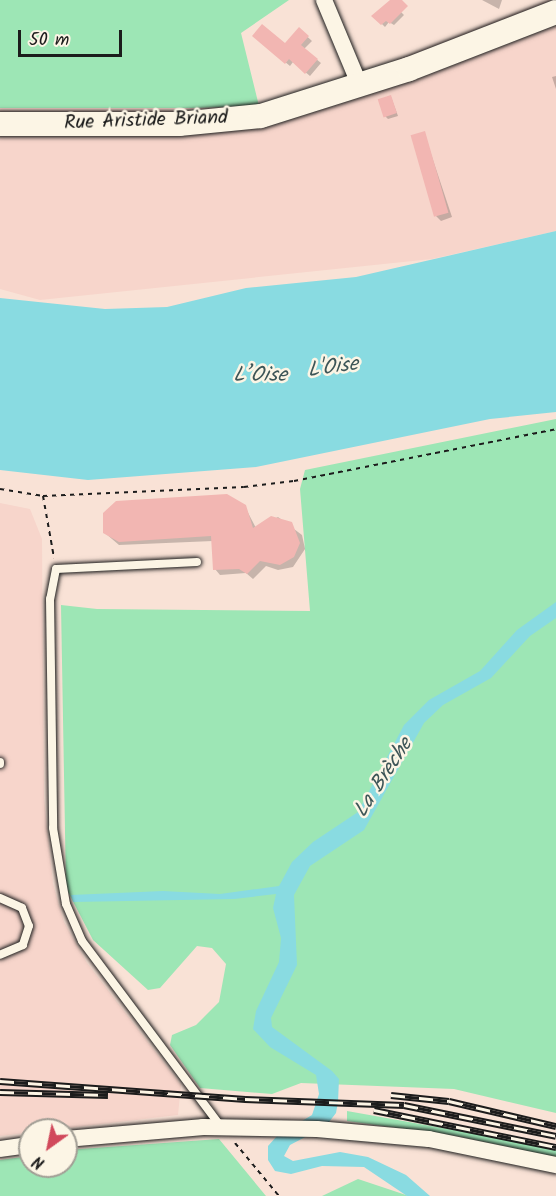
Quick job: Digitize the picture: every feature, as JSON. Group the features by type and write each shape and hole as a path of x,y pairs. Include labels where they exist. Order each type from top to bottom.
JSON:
{"main road":[{"name":"Rue Aristide Briand","path":"0,124 179,124 261,116 360,86 556,14"}],"street":[{"path":"324,0 360,86"},
{"path":"78,1138 222,1127 340,1130 429,1139 556,1165"},
{"path":"0,1149 18,1147"}],"lane":[{"path":"197,562 56,568 50,599 52,784 58,874 66,904 82,941 222,1127"},
{"path":"0,898 22,908 29,926 23,945 0,955"}],"path":[{"path":"0,489 43,496 294,481 556,429"},
{"path":"43,496 56,568"},
{"path":"222,1127 279,1196"}],"shaded area":[{"path":"548,0 556,0 556,231 432,259 40,300 0,289 0,103 259,106 370,70"},
{"path":"0,503 30,509 42,539 44,798 53,884 64,922 87,963 181,1085 178,1115 78,1127 78,1118 18,1118 18,1134 0,1136"}],"green space":[{"path":"0,0 289,0 241,33 259,106 0,108"},
{"path":"556,419 556,1113 454,1089 301,1083 272,1094 200,1088 170,1045 172,1035 196,1025 219,1002 226,964 212,948 197,946 160,988 148,990 93,940 66,888 61,605 97,609 310,611 300,489 305,470"},
{"path":"347,1111 516,1141 556,1150 556,1157 456,1136 347,1121"},
{"path":"219,1139 266,1196 0,1196 0,1160 18,1158 18,1178 78,1178 78,1149"},
{"path":"358,1179 409,1196 322,1196"}],"water":[{"name":"L’Oise","path":"556,231 556,412 490,419 256,467 88,480 0,470 0,298 105,309 167,307 246,288 356,277"},
{"name":"La Brèche","path":"556,602 556,618 530,636 491,678 443,705 424,723 364,830 310,866 294,895 297,965 271,1018 272,1027 332,1071 339,1079 336,1113 326,1126 290,1145 284,1156 293,1161 340,1152 368,1157 406,1175 430,1196 407,1196 364,1167 322,1166 291,1174 275,1171 268,1160 268,1146 277,1136 312,1115 319,1094 316,1075 270,1047 253,1029 256,1011 279,962 281,938 273,908 276,894 234,899 73,902 71,895 163,891 220,894 279,886 292,862 313,842 358,812 404,725 429,700 480,671 517,630"}],"building":[{"path":"390,0 402,0 408,6 390,24 386,21 381,25 371,16"},
{"path":"262,24 285,43 299,27 309,36 301,45 318,59 305,74 289,59 285,64 252,36"},
{"path":"391,95 397,113 384,117 378,99"},
{"path":"425,131 448,213 434,217 411,135"},
{"path":"227,494 246,505 253,528 271,516 292,522 300,543 294,557 280,565 260,561 247,574 239,569 213,570 211,536 119,542 103,533 103,513 116,501"}],"railway":[{"path":"0,1081 245,1099 404,1105 556,1136"},
{"path":"0,1092 108,1095"},
{"path":"391,1095 449,1101 556,1126"},
{"path":"374,1110 556,1147"}],"water label":[{"name":"L'Oise","path":"333,368"}]}
